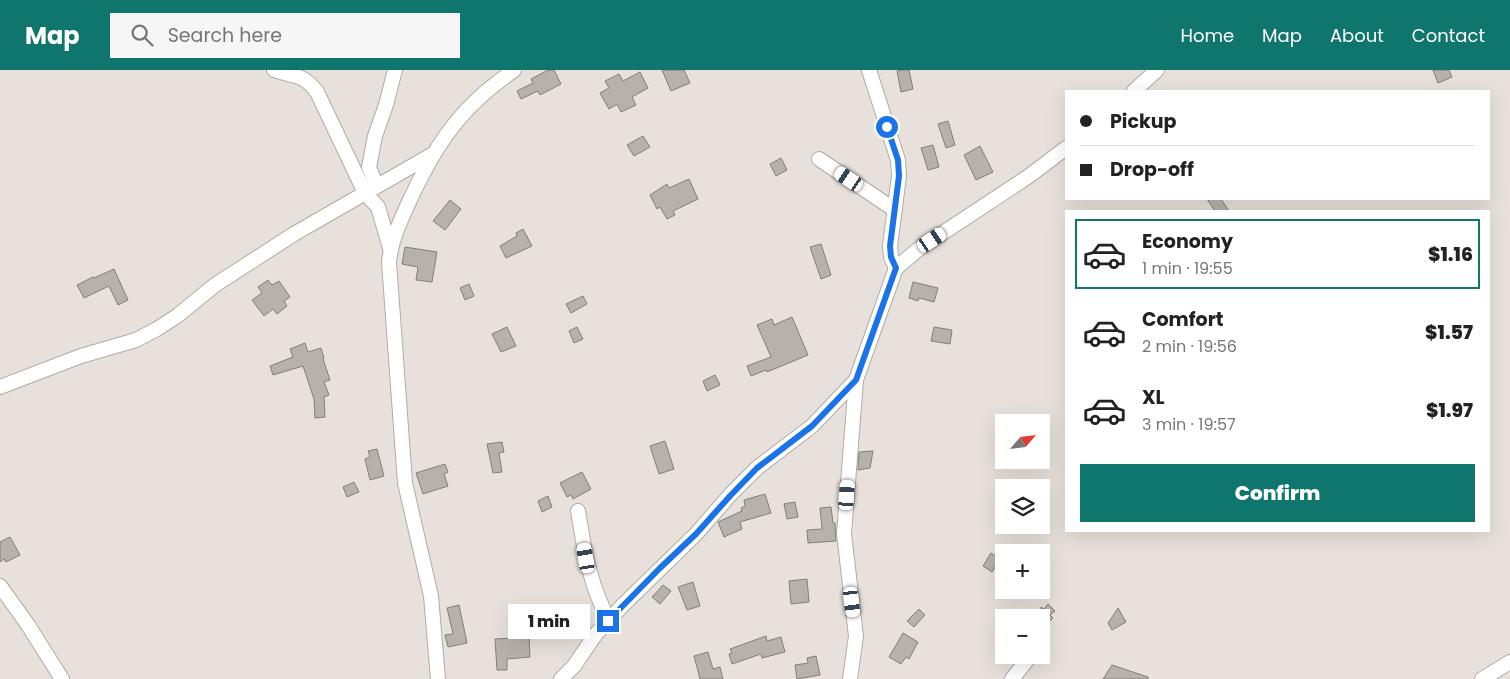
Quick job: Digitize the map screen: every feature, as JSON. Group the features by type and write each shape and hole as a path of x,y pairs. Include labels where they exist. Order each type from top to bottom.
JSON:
{"street":[{"path":"274,70 296,75 310,82 371,189 390,248"},
{"path":"371,189 369,167 375,136 386,105 395,70"},
{"path":"438,679 431,596 405,483 389,262 390,248 397,229 433,154 448,131 478,99 514,70"},
{"path":"869,70 898,160 899,176 890,246 891,257 896,268"},
{"path":"1135,90 1157,70"},
{"path":"850,679 856,636 844,534 856,380 896,268 920,248 1029,176 1065,149"},
{"path":"0,387 81,356 136,340 157,329 237,270 294,234 433,154"},
{"path":"819,159 895,210"},
{"path":"561,679 574,666 595,635 608,621 696,534 757,468 812,426 856,380"},
{"path":"578,511 586,558 595,589 608,621"},
{"path":"0,586 28,625 62,679"},
{"path":"1482,679 1510,662"},
{"path":"1012,679 1024,664"}],"building":[{"path":"548,70 554,70 561,84 540,95 538,91 521,99 517,91 533,83 531,79"},
{"path":"662,70 684,70 690,83 671,91"},
{"path":"909,70 913,89 901,92 897,71"},
{"path":"1433,70 1449,70 1452,77 1438,83"},
{"path":"640,72 648,88 632,97 636,105 621,112 617,104 609,109 600,93 609,88 605,81 619,74 623,81"},
{"path":"948,121 955,145 946,148 938,124"},
{"path":"643,136 650,147 634,156 627,145"},
{"path":"933,145 939,167 928,170 921,148"},
{"path":"980,146 993,172 976,180 964,155"},
{"path":"781,158 787,170 776,176 770,164"},
{"path":"689,179 698,199 673,211 675,215 667,219 660,207 657,209 650,195 667,184 669,188"},
{"path":"450,200 461,209 445,230 433,221"},
{"path":"1208,200 1222,200 1228,210 1214,210"},
{"path":"523,229 532,246 506,258 500,246 517,236 516,233"},
{"path":"821,244 831,275 821,279 810,247"},
{"path":"405,247 437,252 432,282 416,280 418,267 402,264"},
{"path":"114,269 128,300 118,305 109,286 84,298 77,285"},
{"path":"268,280 272,285 279,281 290,297 284,301 287,306 277,314 273,309 264,316 252,300 262,293 258,287"},
{"path":"913,282 938,288 934,302 919,298 918,301 909,298"},
{"path":"469,284 474,296 465,300 460,288"},
{"path":"583,296 587,304 571,313 566,304"},
{"path":"792,317 808,355 767,372 766,370 751,376 747,366 771,357 757,325 772,319 774,325"},
{"path":"507,327 516,346 501,352 492,334"},
{"path":"577,327 583,339 574,343 569,331"},
{"path":"934,327 952,330 950,344 931,341"},
{"path":"305,343 308,352 321,348 330,380 324,382 329,395 324,397 325,417 315,418 314,399 303,366 273,375 270,366 293,357 290,349"},
{"path":"715,375 720,385 707,391 703,381"},
{"path":"665,441 674,469 659,474 650,446"},
{"path":"502,442 504,452 499,453 502,472 493,473 487,444"},
{"path":"377,449 384,476 370,480 365,459 370,457 368,451"},
{"path":"873,451 870,468 858,470 859,452"},
{"path":"445,464 448,472 444,474 448,486 423,494 416,473"},
{"path":"582,472 591,489 573,499 571,495 567,497 560,483"},
{"path":"354,482 359,492 347,497 343,487"},
{"path":"765,494 771,513 740,522 742,529 724,537 718,522 742,511 741,508 745,506 744,500"},
{"path":"548,496 552,507 542,512 538,501"},
{"path":"795,502 798,517 787,519 784,504"},
{"path":"831,507 833,523 835,523 836,541 808,543 807,530 822,529 820,508"},
{"path":"10,537 20,555 6,562 4,559 0,562 0,542"},
{"path":"991,553 995,556 995,567 992,572 983,566"},
{"path":"807,579 809,602 791,604 789,581"},
{"path":"693,582 700,606 687,610 678,587"},
{"path":"663,585 671,591 660,604 652,597"},
{"path":"1048,604 1055,611 1050,615 1050,609 1044,609"},
{"path":"459,605 467,643 448,647 445,635 453,634 447,608"},
{"path":"1118,608 1126,622 1112,630 1108,623"},
{"path":"919,609 925,615 914,627 907,621"},
{"path":"903,633 918,642 909,659 906,657 901,664 889,657"},
{"path":"766,636 767,641 781,637 785,652 762,658 761,654 732,664 729,654 732,653 730,649"},
{"path":"529,637 530,657 507,659 507,670 497,670 495,639"},
{"path":"708,652 713,669 720,667 723,679 700,679 694,656"},
{"path":"816,656 820,675 797,679 795,665 808,663 807,658"},
{"path":"1112,665 1148,677 1148,679 1103,679"}],"route":[{"path":"608,621 696,534 757,468 812,426 856,380 896,268 891,257 890,246 899,176 898,160 887,127"}]}
